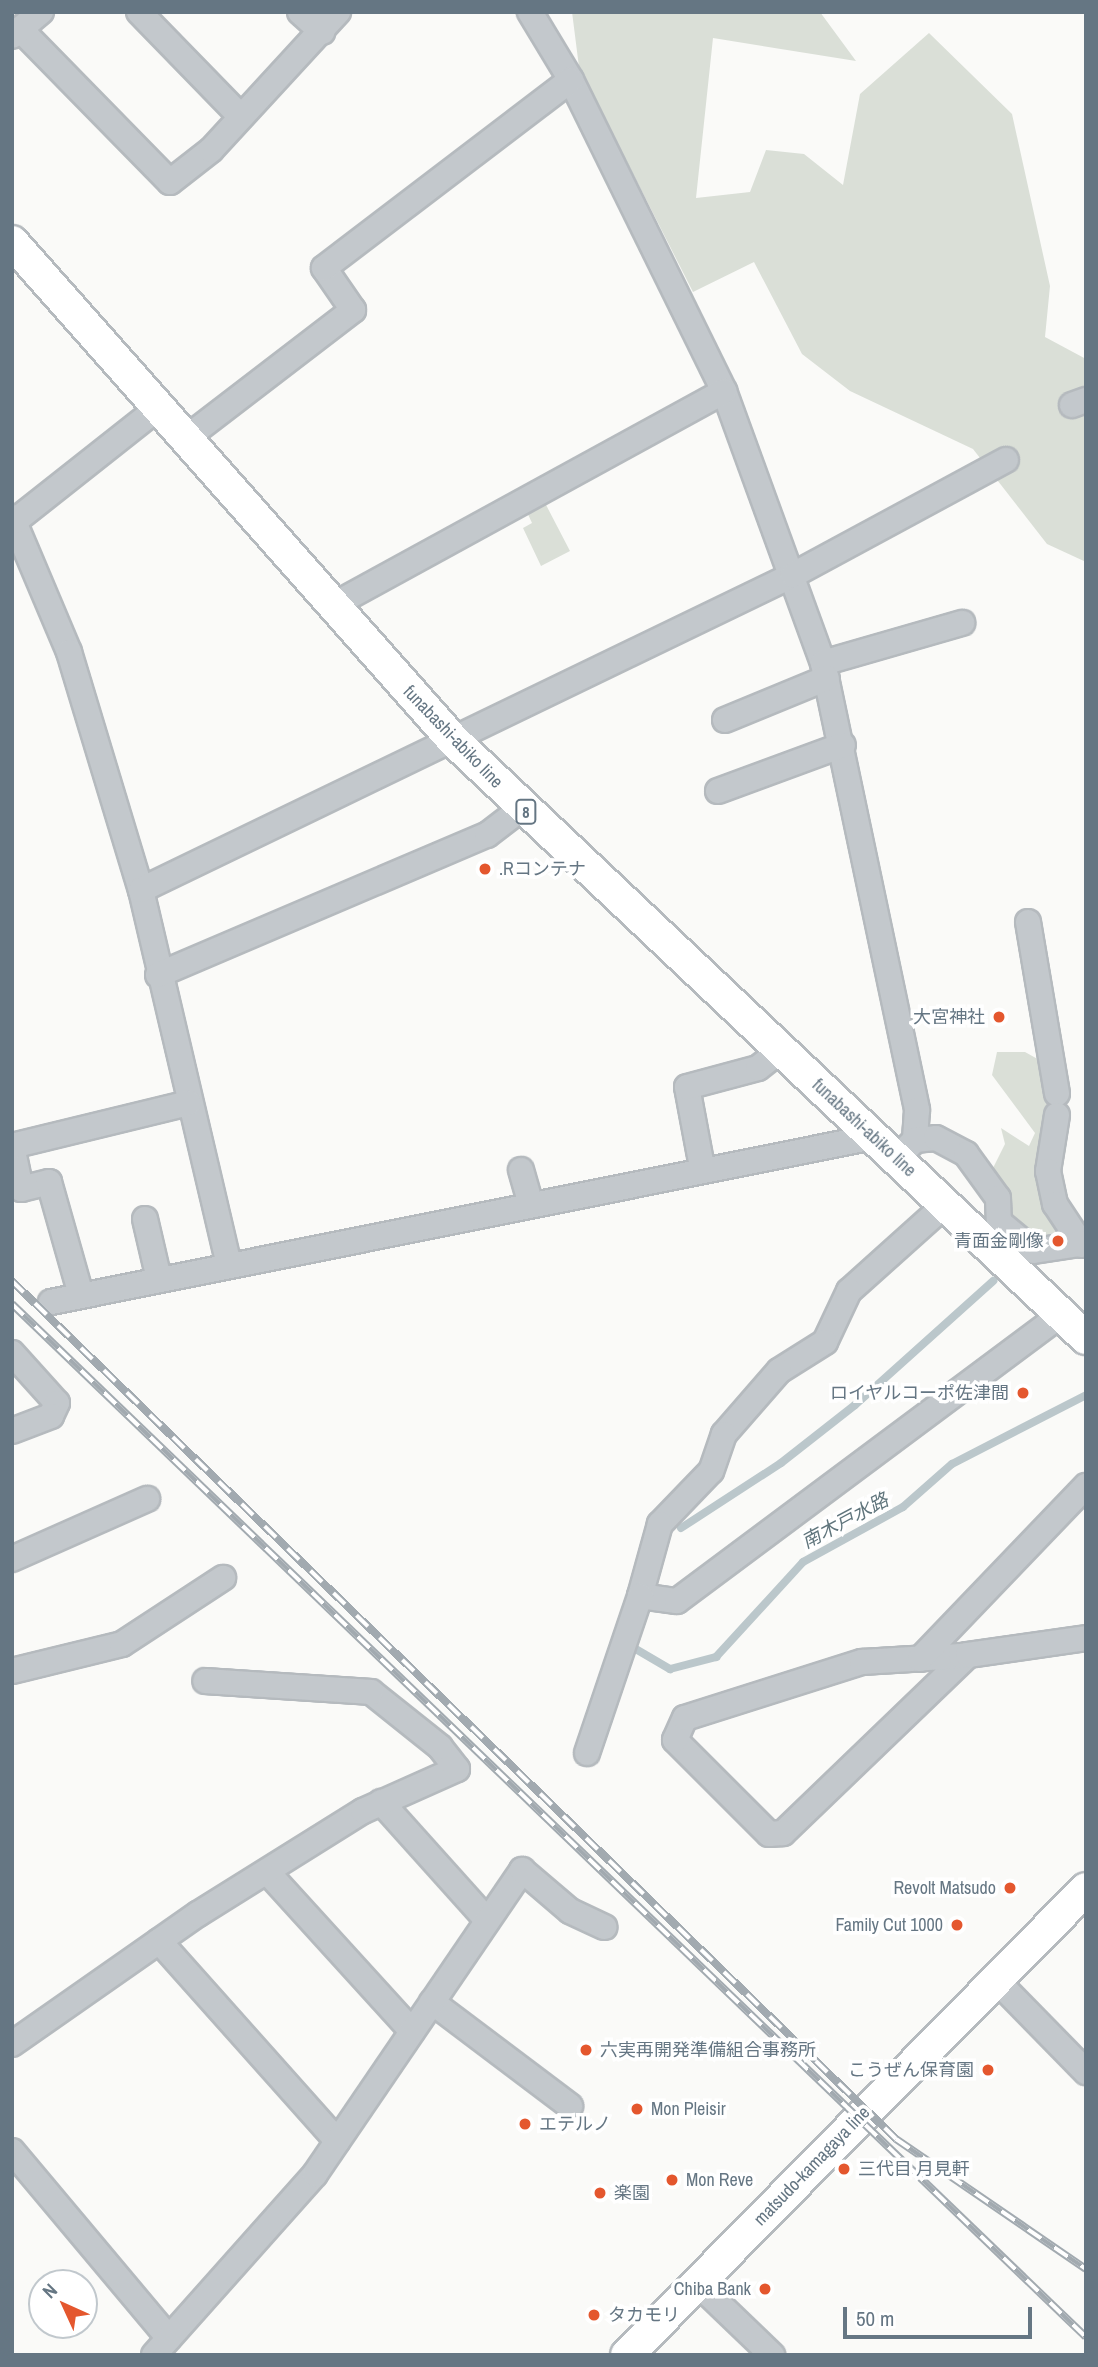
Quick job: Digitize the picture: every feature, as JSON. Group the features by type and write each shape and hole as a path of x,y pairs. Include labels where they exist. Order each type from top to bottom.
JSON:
{"main road":[{"name":"funabashi-abiko line","path":"12,242 453,740 873,1137 905,1149 945,1205 1086,1338"},
{"name":"matsudo-kamagaya line","path":"627,2355 1086,1889"}],"street":[{"path":"41,12 16,33 170,182 241,117 338,12"},
{"path":"139,12 241,117"},
{"path":"300,12 321,32"},
{"path":"530,12 571,80 724,391 793,575 825,671 843,745 917,1110 905,1149"},
{"path":"185,439 353,310 324,268 571,80"},
{"path":"332,606 724,391"},
{"path":"158,408 14,519 21,563 69,652 141,890 158,975 229,1264"},
{"path":"141,890 793,575 1006,460"},
{"path":"725,720 825,671 962,623"},
{"path":"718,790 843,745"},
{"path":"158,975 487,835 522,808"},
{"path":"905,1149 936,1138 966,1154 998,1198 1003,1228 1034,1251 1084,1244 1055,1204 1048,1171 1057,1105 1028,922"},
{"path":"702,1167 687,1087 758,1068 781,1050"},
{"path":"81,1295 49,1182 22,1189 12,1146 189,1103"},
{"path":"51,1301 530,1201 873,1137"},
{"path":"521,1170 530,1201"},
{"path":"587,1753 640,1596 660,1524 711,1471 724,1434 779,1371 825,1342 849,1291 945,1205"},
{"path":"145,1219 159,1279"},
{"path":"640,1596 677,1601 1061,1315"},
{"path":"12,1353 57,1403 51,1416 12,1431"},
{"path":"920,1659 1086,1486"},
{"path":"12,1559 147,1499"},
{"path":"12,1671 122,1644 223,1578"},
{"path":"968,1655 783,1833 769,1834 675,1740 685,1718 862,1662 968,1655 1086,1639"},
{"path":"12,2044 159,1941 270,1875 381,1802 457,1769 440,1747 371,1692 205,1681"},
{"path":"381,1802 486,1919"},
{"path":"12,2151 162,2346 289,2207 522,1870 570,1911 605,1927"},
{"path":"270,1875 412,2031"},
{"path":"159,1941 337,2141"},
{"path":"996,1980 1086,2072"},
{"path":"432,2001 533,2084 570,2106"},
{"path":"698,2284 772,2355"}],"shaded area":[{"path":"572,12 820,12 856,61 713,38 696,198 750,192 766,150 804,154 843,185 860,94 929,33 1012,114 1050,286 1045,337 1086,359 1086,562 1047,544 973,449 850,391 802,354 754,262 693,292 579,67"},
{"path":"544,501 570,551 541,566 523,528 532,523 526,510"},
{"path":"997,1052 1025,1052 1043,1062 1050,1097 1042,1140 1044,1207 1059,1233 1033,1242 1007,1220 989,1176 1005,1144 1001,1128 1029,1146 1035,1133 992,1075"}],"waterway":[{"path":"681,1528 781,1463 855,1405 993,1281"},
{"name":"南木戸水路","path":"634,1648 670,1669 716,1657 803,1562 903,1507 952,1464 1086,1395"}],"railway":[{"path":"12,1281 896,2139 1086,2269"},
{"path":"12,1304 1086,2337"}],"place":[{"name":".Rコンテナ","path":"485,869"},
{"name":"大宮神社","path":"999,1017"},
{"name":"青面金剛像","path":"1058,1241"},
{"name":"ロイヤルコーポ佐津間","path":"1023,1393"},
{"name":"Revolt Matsudo","path":"1010,1888"},
{"name":"Family Cut 1000","path":"957,1925"},
{"name":"六実再開発準備組合事務所","path":"586,2050"},
{"name":"こうぜん保育園","path":"988,2070"},
{"name":"Mon Pleisir","path":"637,2109"},
{"name":"エテルノ","path":"525,2124"},
{"name":"三代目 月見軒","path":"844,2169"},
{"name":"Mon Reve","path":"672,2180"},
{"name":"楽園","path":"600,2193"},
{"name":"Chiba Bank","path":"765,2289"},
{"name":"タカモリ","path":"594,2315"}]}
